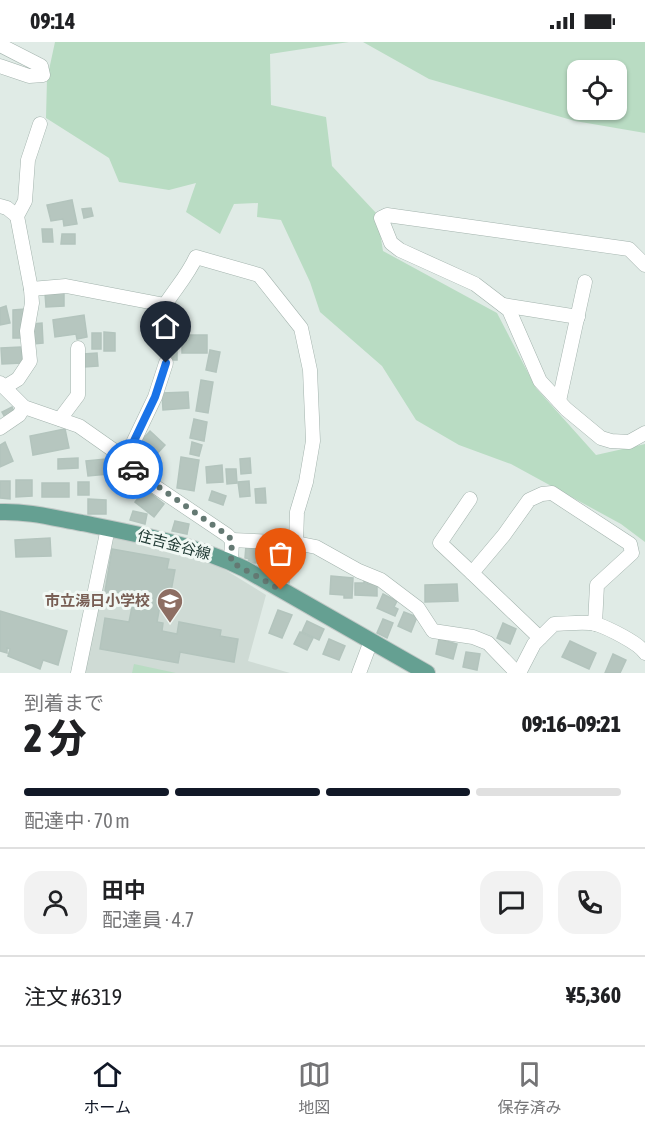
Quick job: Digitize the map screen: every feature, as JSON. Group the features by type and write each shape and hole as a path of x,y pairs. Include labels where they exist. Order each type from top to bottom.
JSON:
{"main road":[{"name":"住吉金谷線","path":"0,512 21,511 108,528 204,551 231,562 427,673"}],"street":[{"path":"0,45 41,66 43,75 28,76 0,66"},
{"path":"39,124 28,160 25,201 17,216 31,289 32,303 27,331 30,361 18,379 3,385 24,407 79,426 116,452 135,472 232,540 296,543 316,547 359,571 381,580 418,608 433,631 473,637 488,643 518,673 534,644 554,624 595,624 644,648"},
{"path":"0,206 7,208 17,216"},
{"path":"645,266 629,249 387,215 381,218 391,243 400,250 475,284 509,310 540,381 601,438 629,442 645,433"},
{"path":"31,289 66,286 165,305 174,290 187,276 196,257 259,275 301,328 310,370 313,441 306,482 297,512 296,543"},
{"path":"559,401 585,282"},
{"path":"503,305 578,317"},
{"path":"60,419 78,395 78,348"},
{"path":"116,452 132,445 155,397 166,363"},
{"path":"0,428 19,415 24,407"},
{"path":"472,573 504,535 529,500 542,494 552,493 630,544 632,554 597,585 595,624"},
{"path":"470,499 440,543 540,638"},
{"path":"78,673 108,528"},
{"path":"231,562 232,540"},
{"path":"359,673 371,642"}],"shaded area":[{"path":"111,536 206,558 266,595 248,661 290,673 84,673"}],"green space":[{"path":"55,42 349,42 270,54 271,105 326,117 332,166 377,214 383,251 497,313 536,388 596,455 645,444 645,542 621,524 511,464 459,445 416,420 382,366 320,312 310,282 281,220 257,217 258,203 234,204 220,234 186,212 196,183 169,190 119,182 109,158 46,118 47,79"},
{"path":"363,42 645,42 645,133 572,120 627,120 627,60 567,60 567,119 429,79"},
{"path":"134,664 176,673 132,673"}],"building":[{"path":"72,200 77,224 64,226 63,219 51,221 47,205"},
{"path":"91,208 93,216 84,218 82,209"},
{"path":"42,229 52,229 53,242 43,242"},
{"path":"62,234 75,234 75,244 61,244"},
{"path":"64,292 64,306 46,307 45,293"},
{"path":"6,306 10,323 0,325 0,308"},
{"path":"25,309 25,338 13,338 13,310"},
{"path":"84,315 87,337 77,339 76,334 55,337 53,320"},
{"path":"42,323 43,343 33,344 32,324"},
{"path":"104,332 115,333 115,351 104,351"},
{"path":"92,333 101,333 101,349 92,349"},
{"path":"182,335 207,335 207,353 182,353"},
{"path":"167,336 177,336 177,360 166,360"},
{"path":"21,347 22,363 2,364 1,348"},
{"path":"210,350 220,352 216,372 206,370"},
{"path":"97,353 98,366 84,367 83,354"},
{"path":"201,380 213,382 208,413 196,411"},
{"path":"188,392 189,408 163,410 162,393"},
{"path":"12,407 15,414 6,419 2,412"},
{"path":"194,419 207,422 204,441 190,438"},
{"path":"65,429 69,448 33,455 30,436"},
{"path":"150,431 165,445 144,468 129,454"},
{"path":"5,442 13,461 0,467 0,445"},
{"path":"192,442 202,445 199,456 190,454"},
{"path":"181,457 199,460 194,491 177,488"},
{"path":"78,458 78,468 58,469 58,459"},
{"path":"250,458 251,473 241,474 240,459"},
{"path":"106,459 108,474 88,476 86,461"},
{"path":"222,465 223,482 207,483 206,467"},
{"path":"226,469 236,469 237,483 227,484"},
{"path":"16,480 32,480 32,496 16,497"},
{"path":"0,481 10,481 10,499 0,498"},
{"path":"249,481 250,496 240,497 238,482"},
{"path":"78,482 89,482 89,495 78,495"},
{"path":"42,483 69,483 69,497 42,497"},
{"path":"265,488 266,503 256,503 255,489"},
{"path":"145,489 164,504 154,517 135,502"},
{"path":"212,491 226,496 223,505 209,500"},
{"path":"88,499 106,500 106,514 88,514"},
{"path":"133,511 147,514 145,524 130,520"},
{"path":"175,521 189,524 187,534 172,531"},
{"path":"50,538 51,556 16,557 15,540"},
{"path":"246,545 258,546 256,563 248,563 249,559 245,558"},
{"path":"260,545 291,548 290,567 259,563"},
{"path":"112,549 169,559 167,569 175,570 168,607 160,605 157,622 163,623 162,631 177,634 179,622 221,630 220,636 238,639 234,662 180,652 178,663 100,649 105,618 129,622 132,607 145,608 145,605 104,598"},
{"path":"282,570 290,570 289,583 281,582"},
{"path":"331,576 353,578 352,598 330,594"},
{"path":"364,580 368,580 368,584 377,584 377,596 355,595 355,583 364,583"},
{"path":"457,584 458,601 425,602 425,585"},
{"path":"383,594 397,601 394,607 398,609 395,616 377,608"},
{"path":"278,610 292,615 282,638 269,633"},
{"path":"0,611 67,631 58,665 43,660 40,669 8,656 10,649 7,648 7,653 0,651"},
{"path":"404,612 417,617 411,632 398,626"},
{"path":"383,619 393,623 387,638 377,633"},
{"path":"307,621 324,629 319,640 302,632"},
{"path":"503,623 516,629 510,644 497,638"},
{"path":"300,632 313,638 307,650 294,644"},
{"path":"329,639 345,646 339,660 323,654"},
{"path":"439,639 457,644 453,659 436,654"},
{"path":"570,641 596,653 589,669 562,657"},
{"path":"466,652 480,654 477,670 463,667"},
{"path":"613,654 626,660 620,673 605,673"}],"way so far":[{"path":"133,469 227,535 232,540 231,562 281,590"}],"place":[{"name":"市立湯日小学校","path":"170,624"}],"route":[{"path":"133,469 116,452 132,445 155,397 166,363"}]}
